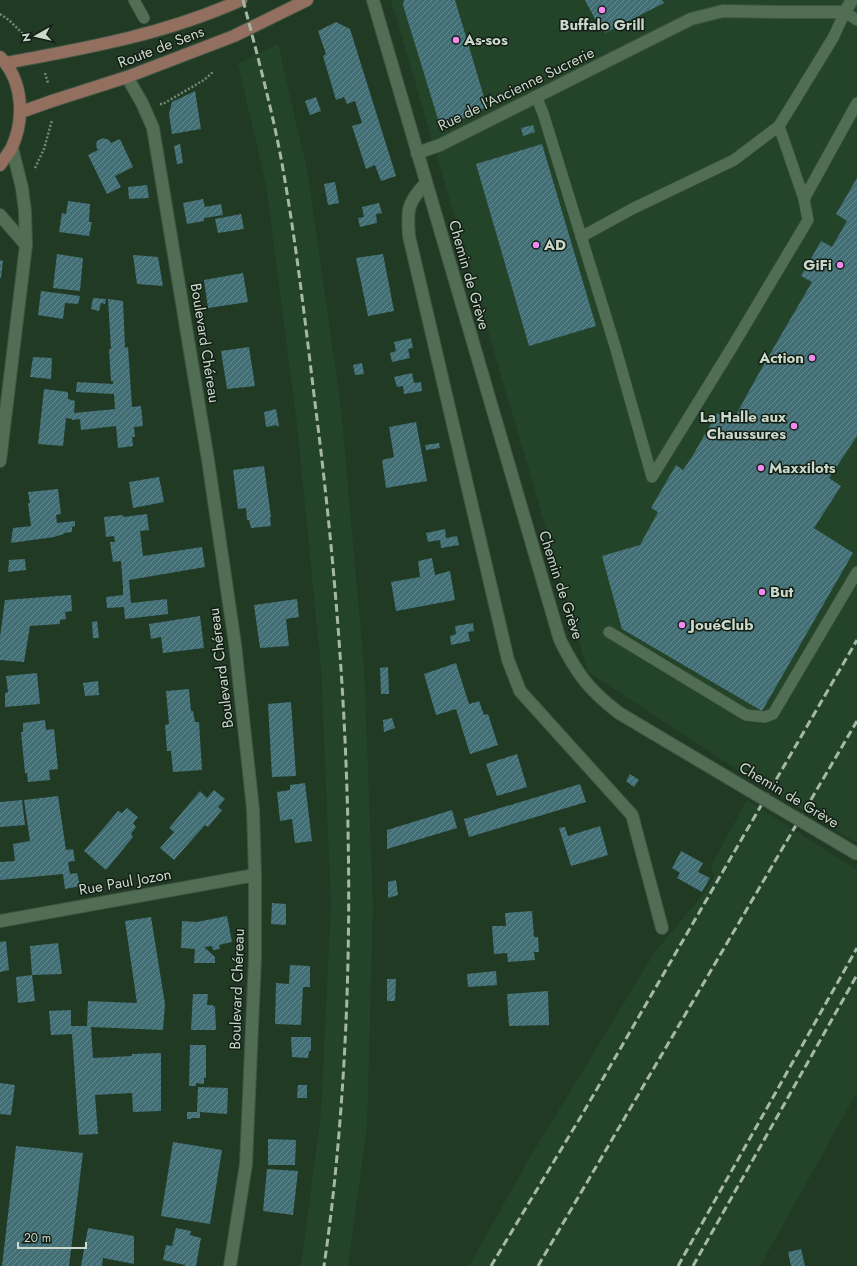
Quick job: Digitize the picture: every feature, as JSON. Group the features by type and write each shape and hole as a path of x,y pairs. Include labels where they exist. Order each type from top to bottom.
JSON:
{"main road":[{"name":"Route de Sens","path":"3,60 46,56 146,34 186,23 241,0"},
{"name":"Route de Sens","path":"21,112 127,77 234,36 307,0"},
{"path":"0,165 12,148 18,131 21,112 17,86 3,60"}],"street":[{"name":"Chemin de Grève","path":"373,0 552,615 560,640 572,665 586,684 602,700 619,713 857,854"},
{"path":"845,12 852,0"},
{"name":"Rue de l'Ancienne Sucrerie","path":"417,153 440,145 691,19 723,11 845,12"},
{"name":"Boulevard Chéreau","path":"127,77 142,103 153,128 210,467 235,644 253,809 255,958 246,1164 230,1266"},
{"path":"0,461 26,245 26,211 12,148"},
{"path":"426,183 409,205 409,236 508,660 520,691 632,815 662,928"},
{"path":"0,216 26,245"},
{"name":"Rue Paul Jozon","path":"0,921 255,875"}],"lane":[{"path":"134,0 144,18"},
{"path":"581,237 632,209 734,160 779,126 833,38 845,12 857,20"},
{"path":"536,96 615,346 652,477 808,220 804,199 779,126"},
{"path":"804,199 857,103"},
{"path":"609,632 746,715 765,717 773,714 857,572"}],"path":[{"path":"0,14 9,20 31,42"},
{"path":"44,70 50,88"},
{"path":"142,103 163,104 204,80 214,71"},
{"path":"33,174 44,150 52,117"}],"shaded area":[{"path":"391,0 857,0 857,843 758,783 588,672"},
{"path":"278,44 308,174 341,409 364,665 373,906 367,1127 348,1266 301,1266 321,1113 331,904 321,667 296,416 266,185 238,64"},
{"path":"747,800 857,870 857,1092 760,1266 469,1266 526,1164 655,952 703,894 714,877 711,866"}],"building":[{"path":"404,0 455,0 487,107 441,129 403,5"},
{"path":"585,0 662,0 664,3 605,33 597,18 595,19"},
{"path":"336,22 350,29 396,176 381,181 375,165 366,169 352,126 362,123 355,101 347,104 344,97 336,100 323,56 326,54 318,31"},
{"path":"195,91 201,129 172,134 169,114 172,102"},
{"path":"316,97 321,111 310,115 305,101"},
{"path":"533,125 535,132 523,136 521,128"},
{"path":"103,138 109,140 111,143 120,139 133,167 115,176 121,187 107,194 88,155 98,150 96,146 97,141"},
{"path":"180,144 183,163 177,164 174,146"},
{"name":"AD","path":"542,144 596,326 529,346 476,164"},
{"path":"857,178 857,436 829,478 841,486 814,528 853,553 762,711 622,629 602,556 640,545 658,512 651,508 676,465 683,470 717,413 732,422 812,282 801,276 821,241 832,247 847,221 836,214"},
{"path":"335,182 339,203 328,205 324,184"},
{"path":"147,185 149,198 129,199 128,187"},
{"path":"203,199 205,207 221,204 223,215 204,218 204,221 187,224 183,203"},
{"path":"68,201 90,204 89,222 92,222 89,236 59,232 62,213 66,214"},
{"path":"379,203 382,213 376,214 377,223 360,227 358,218 364,217 362,207"},
{"path":"241,214 244,229 218,233 215,219"},
{"path":"57,254 83,258 80,291 53,288"},
{"path":"383,254 394,311 368,316 356,258"},
{"path":"133,255 158,257 163,286 137,284"},
{"path":"0,260 3,261 1,278 0,278"},
{"path":"243,273 248,302 208,308 204,280"},
{"path":"41,291 80,296 78,304 65,303 63,319 38,315"},
{"path":"93,298 106,299 105,304 101,303 99,311 91,309"},
{"path":"108,299 123,301 125,348 128,347 132,407 141,406 143,426 134,427 135,437 132,437 133,446 118,448 116,426 81,430 80,419 72,420 66,418 63,446 38,444 44,389 68,392 68,399 75,401 74,413 115,409 114,394 76,392 77,382 113,384 113,381 111,381 109,349 111,349"},
{"path":"411,338 413,348 408,349 410,358 392,362 390,353 396,351 394,342"},
{"path":"249,347 255,386 227,389 221,351"},
{"path":"33,357 52,358 51,379 30,377"},
{"path":"362,363 364,374 355,375 353,365"},
{"path":"412,373 414,383 421,382 422,391 404,394 403,386 397,387 394,377"},
{"path":"276,409 279,426 266,427 264,412"},
{"path":"416,422 427,481 386,488 382,460 394,457 389,427"},
{"path":"439,443 440,448 426,450 425,445"},
{"path":"264,466 271,526 251,528 249,520 247,520 246,508 238,509 233,470"},
{"path":"159,477 164,502 133,508 129,482"},
{"path":"58,489 61,514 56,515 57,523 75,521 75,526 72,527 72,532 54,537 11,543 13,528 31,526 28,492"},
{"path":"147,514 149,530 140,531 143,556 202,547 205,567 129,580 131,603 167,599 168,614 125,619 124,607 107,608 106,597 123,595 123,587 121,561 113,562 110,542 115,542 114,536 106,537 104,517 123,515 123,517"},
{"path":"445,529 446,538 457,536 459,545 441,548 440,540 428,542 426,533"},
{"path":"432,558 435,575 450,571 455,600 396,611 391,582 420,577 418,561"},
{"path":"25,559 26,570 8,572 9,560"},
{"path":"71,595 72,611 65,612 66,619 60,620 60,624 30,626 24,662 0,660 0,637 5,600"},
{"path":"297,599 299,617 286,619 289,646 260,648 254,605"},
{"path":"200,616 204,648 163,653 161,637 151,639 149,624"},
{"path":"97,621 99,638 93,638 92,622"},
{"path":"473,623 474,631 468,632 470,641 451,645 450,636 456,634 455,626"},
{"path":"456,663 469,704 479,701 484,715 488,714 498,745 470,754 456,709 436,715 424,674"},
{"path":"388,667 389,694 381,694 380,668"},
{"path":"37,673 40,704 5,707 5,693 8,692 6,676"},
{"path":"98,681 99,695 85,696 83,683"},
{"path":"189,689 191,711 193,711 195,722 199,722 202,770 173,772 171,751 167,751 165,725 169,724 166,691"},
{"path":"291,702 296,776 272,777 268,704"},
{"path":"392,718 395,728 384,732 383,720"},
{"path":"45,720 46,730 54,729 58,769 49,770 50,780 28,782 27,773 25,773 21,732 23,732 23,723"},
{"path":"517,754 527,787 497,796 486,764"},
{"path":"630,774 639,780 634,787 626,781"},
{"path":"305,783 312,841 295,843 292,819 280,821 277,792 290,790 290,785"},
{"path":"580,784 586,802 469,837 464,819"},
{"path":"214,790 225,799 218,807 222,810 208,827 205,825 174,860 160,848 174,832 169,828 200,791 207,798"},
{"path":"58,796 66,850 73,849 75,861 68,862 70,874 77,873 80,886 65,889 63,874 0,880 0,862 15,861 13,844 30,841 24,800"},
{"path":"22,800 25,825 0,827 0,802"},
{"path":"127,808 138,817 133,823 136,827 131,834 133,837 106,870 84,851 118,811 122,813"},
{"path":"452,810 457,828 387,849 387,830"},
{"path":"600,826 608,855 571,866 559,828 565,827 568,836"},
{"path":"681,851 703,863 698,872 710,878 702,892 677,878 680,873 672,868"},
{"path":"396,880 398,895 388,898 388,882"},
{"path":"272,903 286,904 286,925 271,924"},
{"path":"532,911 534,937 538,937 539,952 534,952 535,960 508,962 507,953 494,954 492,926 506,926 505,913"},
{"path":"227,916 232,942 219,945 220,949 213,950 212,946 204,947 215,957 215,963 194,963 195,949 181,948 182,921 197,922"},
{"path":"151,917 165,1004 163,1030 91,1027 93,1058 161,1053 161,1111 133,1112 132,1093 95,1095 98,1134 79,1135 72,1034 51,1035 49,1011 71,1010 71,1026 87,1026 88,1001 137,1003 125,921"},
{"path":"6,941 9,970 0,972 0,942"},
{"path":"58,943 62,974 32,975 30,946"},
{"path":"290,965 310,966 310,987 303,987 301,1025 275,1024 276,983 289,984"},
{"path":"496,971 497,985 468,987 467,974"},
{"path":"32,975 35,1001 18,1003 16,977"},
{"path":"387,979 396,979 395,1001 387,1001"},
{"path":"548,991 549,1025 509,1026 507,994"},
{"path":"193,994 208,994 207,1005 212,1005 215,1007 216,1030 191,1030"},
{"path":"291,1037 311,1037 311,1051 309,1051 308,1058 292,1057"},
{"path":"190,1045 206,1045 206,1078 204,1078 204,1084 196,1083 196,1086 189,1086"},
{"path":"0,1083 15,1085 11,1115 0,1114"},
{"path":"298,1085 307,1085 307,1098 297,1098"},
{"path":"198,1087 228,1088 227,1114 200,1112 200,1118 187,1119 187,1112 197,1112"},
{"path":"268,1139 296,1140 295,1165 268,1165"},
{"path":"173,1142 222,1150 210,1224 161,1216"},
{"path":"16,1146 83,1153 69,1266 2,1266"},
{"path":"267,1169 298,1171 293,1215 263,1211"},
{"path":"88,1228 134,1236 134,1264 103,1258 102,1266 81,1266"},
{"path":"176,1228 191,1231 190,1235 201,1238 196,1266 185,1266 163,1260 166,1245 172,1246"},
{"path":"801,1249 805,1266 791,1266 788,1252"}],"railway":[{"path":"243,0 275,131 284,175 294,240 328,513 341,670 348,827 349,905 347,984 339,1138 324,1266"},
{"path":"491,1266 583,1113 857,640"},
{"path":"538,1266 857,721"},
{"path":"678,1266 857,948"},
{"path":"693,1266 857,975"}],"place":[{"name":"Buffalo Grill","path":"602,10"},
{"name":"As-sos","path":"456,40"},
{"name":"AD","path":"536,245"},
{"name":"GiFi","path":"840,265"},
{"name":"Action","path":"812,358"},
{"name":"La Halle aux Chaussures","path":"794,426"},
{"name":"Maxxilots","path":"761,468"},
{"name":"But","path":"762,592"},
{"name":"JouéClub","path":"682,625"}]}
